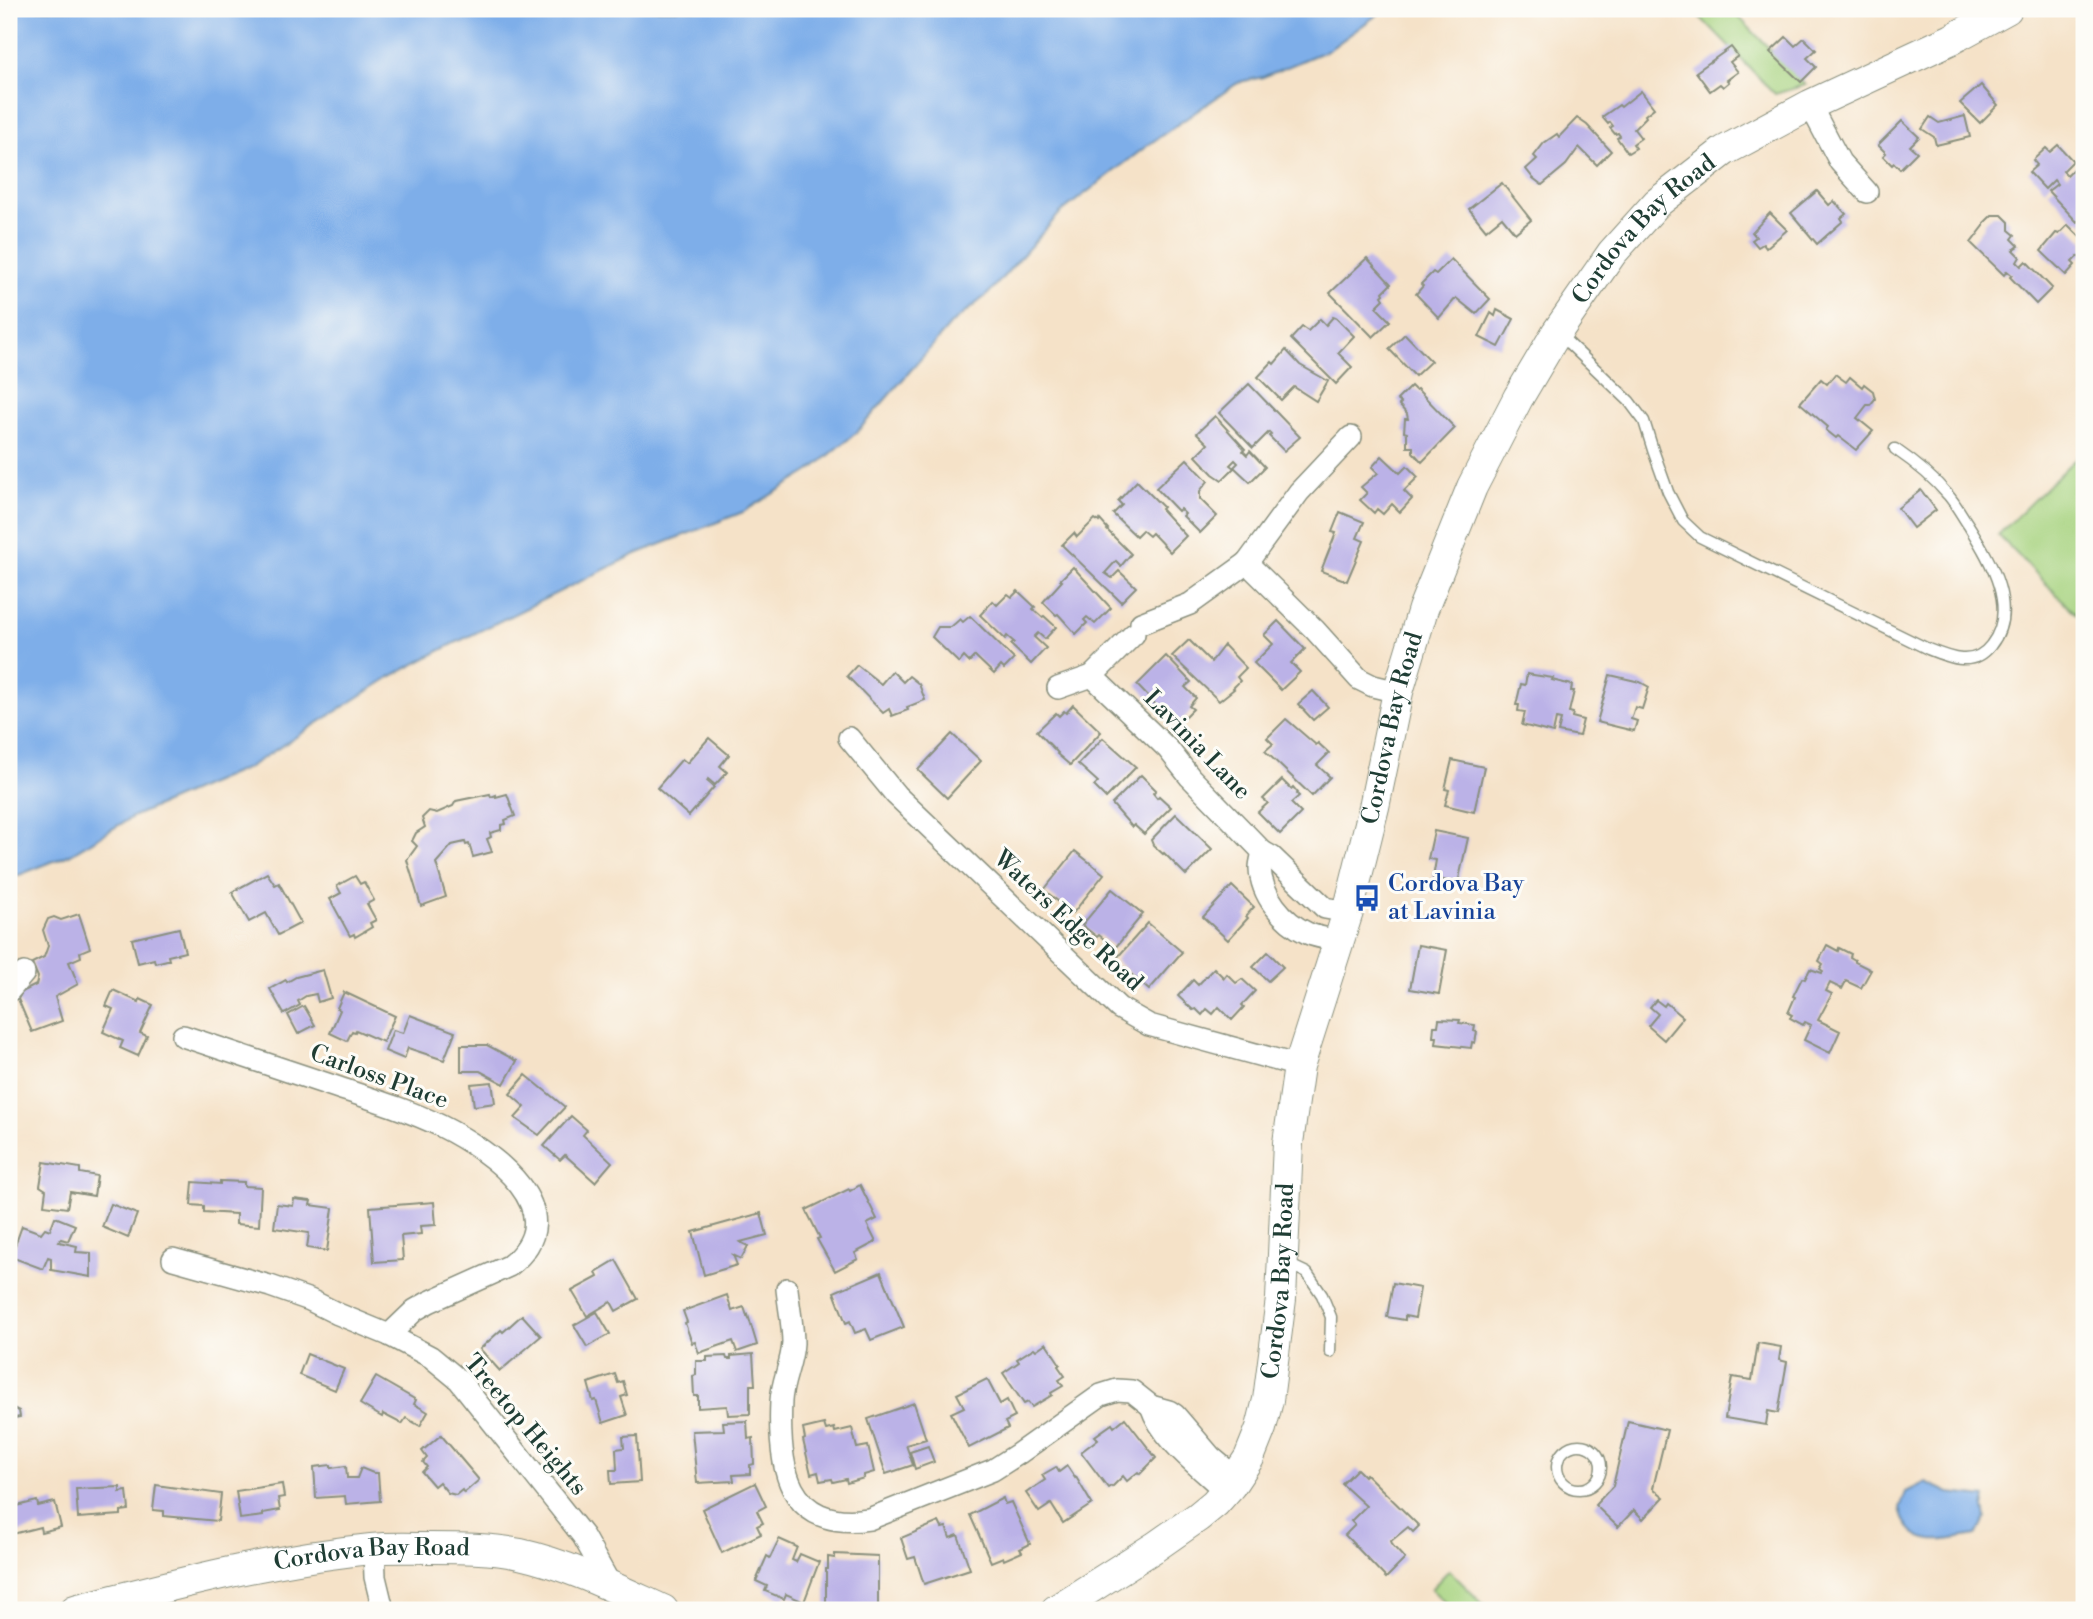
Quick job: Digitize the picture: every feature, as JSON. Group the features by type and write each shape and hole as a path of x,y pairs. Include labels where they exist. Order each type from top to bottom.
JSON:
{"main road":[{"name":"Cordova Bay Road","path":"1056,1610 1198,1517 1230,1485 1249,1458 1261,1429 1268,1400 1278,1326 1284,1262 1288,1143 1299,1066 1348,912 1398,692 1423,609 1472,486 1518,398 1557,332 1612,253 1657,203 1724,151 1810,105 1952,39 2007,9"},
{"name":"Cordova Bay Road","path":"75,1610 188,1581 320,1555 374,1549 453,1548 516,1553 542,1560 611,1586 663,1610"}],"street":[{"path":"1810,105 1840,162 1867,192"},
{"path":"1058,688 1092,676 1137,629 1189,604 1247,563 1299,492 1351,437"},
{"path":"1247,563 1315,630 1359,679 1373,686 1398,692"},
{"name":"Lavinia Lane","path":"1092,676 1168,750 1190,778 1263,852 1272,857 1325,908 1348,912"},
{"name":"Waters Edge Road","path":"849,738 896,795 1119,1008 1149,1025 1299,1066"},
{"path":"1263,852 1260,870 1267,894 1278,911 1308,934 1339,941"},
{"path":"9,991 24,973"},
{"name":"Carloss Place","path":"183,1036 406,1110 443,1127 490,1157 522,1186 530,1199 534,1226 532,1237 520,1258 509,1266 415,1310 389,1335"},
{"name":"Treetop Heights","path":"173,1259 290,1292 389,1335 431,1357 459,1380 583,1536 611,1586"},
{"path":"787,1289 793,1341 791,1362 781,1401 783,1466 791,1488 805,1506 818,1514 836,1520 869,1519 993,1470 1101,1395 1118,1390 1132,1391 1151,1406 1175,1415 1211,1457 1230,1485"},
{"path":"374,1549 375,1577 383,1610"}],"lane":[{"path":"1557,332 1629,401 1644,421 1668,492 1683,521 1700,537 1928,649 1955,660 1971,659 1985,653 1995,641 2001,627 2003,609 2000,587 1987,556 1949,495 1917,464 1895,449"},
{"path":"1284,1262 1307,1273 1322,1295 1331,1317 1330,1352"},
{"path":"1577,1445 1596,1453 1600,1462 1600,1474 1595,1484 1583,1489 1572,1488 1563,1481 1557,1469 1559,1457 1567,1448 1577,1445"}],"green space":[{"path":"1692,9 1731,9 1805,85 1775,94"},
{"path":"2084,450 2084,622 1998,535"},
{"path":"1449,1570 1485,1606 1481,1610 1453,1610 1431,1589"}],"water":[{"path":"9,9 1385,9 1330,49 1263,77 1239,82 1148,145 1060,213 988,294 951,324 857,432 810,471 743,512 636,554 390,677 247,768 134,816 69,855 9,879"},
{"path":"1926,1482 1949,1493 1986,1497 1986,1518 1976,1535 1928,1540 1912,1532 1904,1521 1900,1508 1906,1492"}],"building":[{"path":"1786,37 1795,46 1804,38 1816,50 1807,58 1816,67 1801,82 1770,52"},
{"path":"1731,47 1738,56 1730,62 1738,72 1727,80 1729,82 1723,87 1720,84 1710,91 1696,72"},
{"path":"1981,85 1998,105 1980,123 1960,103"},
{"path":"1641,91 1654,108 1634,129 1641,138 1633,144 1636,148 1628,153 1617,138 1620,136 1618,133 1615,134 1610,128 1613,126 1602,117 1619,105 1621,107"},
{"path":"1965,116 1970,137 1936,145 1934,137 1922,129 1930,117 1939,123"},
{"path":"1577,118 1611,151 1597,165 1579,147 1566,165 1542,185 1526,169 1537,159 1534,156 1544,143 1557,134 1559,137"},
{"path":"1902,121 1919,137 1910,146 1917,152 1900,169 1883,156 1886,153 1878,145"},
{"path":"2058,145 2073,161 2063,171 2067,175 2077,165 2084,173 2084,224 2079,220 2077,222 2048,191 2057,184 2054,180 2045,189 2029,172 2037,165 2033,160 2046,148 2050,152"},
{"path":"1502,183 1531,220 1515,233 1502,217 1486,230 1469,209"},
{"path":"1817,191 1829,205 1834,201 1846,214 1841,218 1843,221 1817,244 1791,213"},
{"path":"1770,213 1787,230 1766,248 1763,244 1758,247 1752,240 1756,237 1752,232"},
{"path":"1992,215 2002,215 2009,222 2009,230 2015,235 2012,239 2019,246 2013,250 2020,257 2017,262 2021,266 2026,261 2052,288 2036,304 2010,277 2012,275 2007,271 2004,275 1971,243"},
{"path":"2068,225 2084,241 2084,253 2072,262 2075,265 2066,275 2041,251 2056,233 2059,234"},
{"path":"1367,258 1391,284 1383,292 1384,299 1376,307 1390,321 1373,337 1330,293"},
{"path":"1451,259 1490,299 1476,314 1456,298 1439,318 1416,294 1423,286 1421,284 1433,272 1436,274"},
{"path":"1497,310 1514,319 1499,347 1479,337 1491,313 1495,316"},
{"path":"1333,317 1354,336 1338,353 1352,367 1336,384 1291,339 1302,327 1308,331 1320,319 1326,325"},
{"path":"1405,334 1431,361 1415,376 1389,349"},
{"path":"1286,350 1300,365 1328,381 1316,401 1294,387 1281,400 1258,377"},
{"path":"1835,374 1846,382 1850,377 1862,387 1864,384 1873,391 1875,399 1857,418 1873,431 1856,450 1826,430 1828,427 1800,403 1821,379 1827,384"},
{"path":"1249,384 1300,437 1284,451 1269,436 1269,432 1253,448 1219,413"},
{"path":"1411,386 1455,428 1422,462 1413,452 1413,447 1407,447 1407,433 1404,432 1407,414 1397,400"},
{"path":"1215,416 1245,449 1243,451 1247,455 1250,451 1265,467 1250,482 1234,467 1238,463 1235,460 1230,465 1234,468 1222,480 1196,456 1208,444 1197,433"},
{"path":"1382,456 1400,473 1407,466 1418,477 1404,491 1412,499 1400,512 1392,504 1383,514 1377,509 1374,513 1360,500 1367,493 1361,487 1378,473 1372,467"},
{"path":"1187,459 1208,481 1200,491 1200,499 1217,516 1200,533 1183,516 1185,514 1180,509 1178,511 1156,488"},
{"path":"1137,481 1163,507 1161,509 1186,536 1170,552 1152,533 1149,536 1142,530 1136,536 1113,514 1122,505 1118,501"},
{"path":"1921,490 1936,510 1913,528 1898,508"},
{"path":"1340,512 1364,522 1357,538 1364,541 1347,581 1321,571 1336,533 1332,532"},
{"path":"1095,519 1099,522 1100,520 1131,554 1121,566 1116,561 1105,573 1112,578 1119,571 1136,587 1121,602 1062,545 1074,533 1077,537"},
{"path":"1073,567 1111,608 1095,624 1087,617 1084,620 1087,623 1076,634 1043,602"},
{"path":"1018,591 1035,607 1033,609 1056,627 1045,639 1038,633 1034,637 1046,648 1031,664 1011,645 1014,642 1007,636 1005,639 980,615 993,601 997,605 1008,594 1012,597"},
{"path":"970,616 1014,659 1004,669 1001,666 994,674 975,656 969,662 964,657 959,663 932,637 938,627 951,627 960,619 963,622"},
{"path":"1278,621 1305,649 1291,663 1300,672 1281,690 1254,663 1273,644 1264,635"},
{"path":"1189,640 1211,662 1224,645 1246,668 1237,677 1240,681 1234,689 1219,701 1172,656"},
{"path":"1166,656 1191,682 1185,687 1196,698 1189,706 1193,709 1176,726 1137,685"},
{"path":"857,665 881,684 892,671 903,682 909,676 919,684 925,700 892,716 889,709 883,713 847,676"},
{"path":"1527,674 1553,678 1552,680 1572,685 1571,691 1574,691 1569,712 1573,713 1572,717 1583,720 1579,736 1558,732 1561,720 1556,719 1553,733 1522,725 1525,712 1518,711 1519,705 1516,705 1521,684 1525,685"},
{"path":"1610,675 1640,682 1649,687 1642,709 1635,707 1631,719 1637,721 1634,731 1597,722"},
{"path":"1313,691 1328,707 1313,720 1298,704"},
{"path":"1073,705 1101,732 1070,765 1037,731 1056,713 1059,716 1064,711 1066,713"},
{"path":"1286,719 1329,753 1317,765 1330,777 1312,796 1265,751 1273,744 1267,738"},
{"path":"952,734 981,761 947,798 918,770"},
{"path":"709,738 729,755 720,766 727,772 715,785 708,779 714,787 689,816 657,788 682,759 687,763"},
{"path":"1103,738 1136,767 1106,798 1094,786 1098,782 1078,764"},
{"path":"1452,760 1484,767 1474,812 1445,805 1449,790 1445,789"},
{"path":"1141,775 1156,790 1153,793 1157,798 1159,796 1171,807 1144,834 1134,825 1132,827 1112,804"},
{"path":"1282,780 1298,793 1299,796 1291,803 1301,813 1280,834 1258,812 1268,803 1263,799"},
{"path":"490,794 491,797 496,797 507,794 515,816 505,820 506,824 501,825 501,830 490,833 491,837 487,839 492,852 473,857 469,844 466,845 465,842 452,845 436,863 446,897 421,906 407,860 417,846 412,841 416,833 425,827 422,818 429,811 437,813 453,806 456,801"},
{"path":"1176,814 1212,849 1186,875 1153,845 1151,840"},
{"path":"1434,831 1468,838 1458,883 1433,878 1436,860 1428,859"},
{"path":"1075,851 1104,874 1073,913 1044,890"},
{"path":"267,873 275,885 279,883 301,923 278,935 266,913 249,922 232,892"},
{"path":"355,876 360,884 364,882 374,900 367,904 376,920 370,923 372,927 355,937 354,934 350,936 330,899 341,893 337,886"},
{"path":"1232,886 1254,907 1228,940 1203,917"},
{"path":"1112,889 1143,914 1115,948 1082,925"},
{"path":"79,914 90,948 80,952 81,957 69,962 78,984 55,997 62,1021 32,1032 18,999 22,992 36,985 38,977 32,963 44,957 48,946 43,930 48,919 54,917 61,920"},
{"path":"1148,923 1182,952 1149,990 1115,960"},
{"path":"179,928 185,952 168,956 169,960 155,963 154,959 138,963 132,939"},
{"path":"1418,945 1447,950 1439,994 1410,989"},
{"path":"1827,945 1851,954 1850,957 1855,962 1871,970 1861,988 1846,981 1842,989 1830,983 1826,991 1832,994 1818,1020 1840,1031 1830,1053 1804,1040 1811,1025 1805,1022 1803,1025 1790,1018 1792,1015 1788,1013 1802,978 1805,979 1810,969 1822,973 1820,969 1823,964 1819,961"},
{"path":"1268,952 1283,967 1268,981 1253,967"},
{"path":"1214,968 1224,978 1227,974 1236,983 1242,979 1255,991 1232,1020 1219,1007 1213,1014 1207,1009 1202,1015 1178,996 1193,980 1198,985"},
{"path":"323,970 331,998 318,1002 316,994 306,996 298,1001 300,1005 284,1014 270,989 286,980 287,982"},
{"path":"113,990 139,1002 140,999 153,1005 140,1033 147,1036 138,1056 120,1048 123,1041 103,1032 113,1009 106,1006"},
{"path":"344,992 395,1016 383,1042 356,1030 352,1031 347,1041 330,1033"},
{"path":"1656,1000 1664,1006 1666,1003 1683,1017 1664,1040 1648,1026 1658,1014 1650,1007"},
{"path":"304,1006 315,1025 298,1034 288,1015"},
{"path":"410,1015 455,1032 444,1060 408,1048 404,1059 385,1051 393,1030 403,1033"},
{"path":"1439,1019 1460,1020 1459,1023 1475,1025 1475,1043 1472,1042 1471,1048 1436,1044 1437,1037 1433,1037 1434,1026 1438,1026"},
{"path":"461,1045 487,1045 517,1061 504,1084 480,1071 461,1071"},
{"path":"526,1075 565,1107 539,1135 515,1118 525,1107 510,1094"},
{"path":"492,1082 495,1103 474,1106 471,1084"},
{"path":"571,1116 587,1130 583,1135 612,1162 595,1182 565,1155 560,1160 544,1146"},
{"path":"44,1162 80,1168 80,1173 97,1176 94,1196 70,1192 67,1208 44,1205 46,1190 40,1186"},
{"path":"220,1181 244,1182 244,1186 261,1187 259,1226 236,1224 236,1214 204,1212 204,1206 191,1205 193,1182 220,1184"},
{"path":"860,1185 877,1219 867,1224 876,1242 855,1253 858,1259 835,1271 817,1239 820,1238 806,1210"},
{"path":"294,1199 311,1201 310,1205 333,1208 327,1251 307,1248 309,1233 274,1228 277,1204 293,1206"},
{"path":"434,1202 436,1225 420,1226 421,1234 401,1236 403,1260 374,1262 370,1207"},
{"path":"111,1204 137,1214 128,1238 102,1227"},
{"path":"761,1213 767,1235 740,1242 748,1246 741,1259 733,1255 737,1265 704,1275 693,1232"},
{"path":"55,1217 75,1225 68,1241 61,1239 59,1242 77,1246 76,1252 91,1253 91,1277 51,1270 51,1258 48,1257 43,1269 11,1257 22,1226 41,1233 45,1228 50,1230"},
{"path":"616,1260 638,1299 616,1311 611,1302 587,1316 572,1291 598,1277 596,1272"},
{"path":"881,1272 904,1327 871,1340 866,1329 855,1333 850,1321 846,1323 834,1292"},
{"path":"1393,1283 1420,1288 1415,1318 1405,1316 1405,1320 1387,1317"},
{"path":"727,1295 732,1311 744,1307 757,1345 737,1352 733,1341 699,1353 695,1342 692,1343 683,1311"},
{"path":"597,1312 610,1334 587,1347 574,1325"},
{"path":"522,1315 541,1336 500,1371 480,1349"},
{"path":"1046,1343 1065,1376 1059,1380 1063,1386 1032,1407 1028,1402 1024,1404 1003,1373 1019,1362 1017,1359"},
{"path":"1758,1343 1781,1347 1779,1360 1787,1362 1778,1413 1768,1411 1766,1425 1725,1418 1732,1377 1752,1380"},
{"path":"307,1354 344,1369 335,1390 299,1375"},
{"path":"753,1354 755,1385 750,1385 750,1414 728,1415 727,1406 698,1408 693,1376 696,1375 696,1361 707,1361 707,1357 726,1356 731,1359 731,1356"},
{"path":"615,1374 618,1383 623,1381 627,1395 621,1397 627,1415 603,1423 588,1383"},
{"path":"376,1377 416,1400 414,1404 428,1412 420,1426 406,1418 402,1424 383,1414 382,1417 360,1404"},
{"path":"987,1379 1000,1404 1007,1400 1015,1417 1005,1422 1008,1428 969,1448 951,1413 964,1407 957,1394"},
{"path":"914,1403 926,1439 906,1445 913,1465 886,1474 868,1419"},
{"path":"9,1406 19,1411 20,1417 9,1419"},
{"path":"1125,1418 1156,1458 1140,1474 1138,1472 1127,1481 1123,1476 1108,1488 1081,1452 1098,1439 1095,1436"},
{"path":"747,1421 748,1439 753,1438 754,1464 750,1465 750,1474 733,1475 734,1481 697,1483 692,1431 724,1430 723,1422"},
{"path":"1628,1421 1667,1430 1653,1488 1664,1497 1643,1519 1634,1510 1618,1527 1595,1505 1613,1486"},
{"path":"824,1424 826,1430 834,1428 835,1432 852,1428 857,1448 868,1446 874,1472 847,1483 846,1479 820,1481 818,1472 811,1474 803,1429"},
{"path":"441,1435 479,1480 464,1493 462,1490 456,1495 448,1493 439,1482 434,1486 422,1472 427,1467 423,1462 427,1458 422,1451"},
{"path":"637,1436 640,1482 611,1484 610,1470 617,1470 616,1449 624,1448 623,1437"},
{"path":"928,1446 934,1462 915,1469 910,1452"},
{"path":"331,1465 331,1468 346,1466 347,1478 357,1478 361,1468 378,1473 380,1501 346,1504 345,1496 316,1498 314,1467"},
{"path":"1067,1466 1092,1504 1063,1523 1051,1504 1039,1512 1026,1493 1045,1480 1042,1475 1056,1467 1059,1472"},
{"path":"1357,1469 1364,1476 1366,1474 1419,1526 1413,1532 1408,1527 1391,1541 1405,1559 1386,1578 1345,1535 1355,1525 1351,1521 1366,1506 1342,1484"},
{"path":"755,1483 766,1506 757,1511 763,1523 757,1526 761,1534 722,1553 702,1509"},
{"path":"282,1484 284,1497 278,1498 280,1510 263,1513 263,1516 240,1519 236,1491"},
{"path":"156,1485 221,1494 218,1521 164,1516 164,1511 153,1510"},
{"path":"120,1487 120,1492 127,1491 129,1510 121,1511 121,1515 78,1518 76,1489"},
{"path":"1003,1498 1005,1504 1011,1502 1030,1544 1020,1549 1022,1552 991,1562 970,1515"},
{"path":"37,1501 38,1506 55,1502 61,1527 41,1532 40,1527 9,1535 9,1508"},
{"path":"939,1522 942,1528 946,1527 950,1538 958,1535 970,1569 924,1584 915,1557 908,1559 901,1538"},
{"path":"779,1539 797,1547 792,1560 796,1562 800,1554 819,1562 804,1602 786,1594 784,1599 765,1591 767,1586 756,1581 767,1556 770,1558"},
{"path":"835,1554 878,1556 878,1606 851,1608 851,1605 826,1605 828,1557 835,1558"}],"place":[{"name":"Cordova Bay at Lavinia","path":"1367,898"}]}
